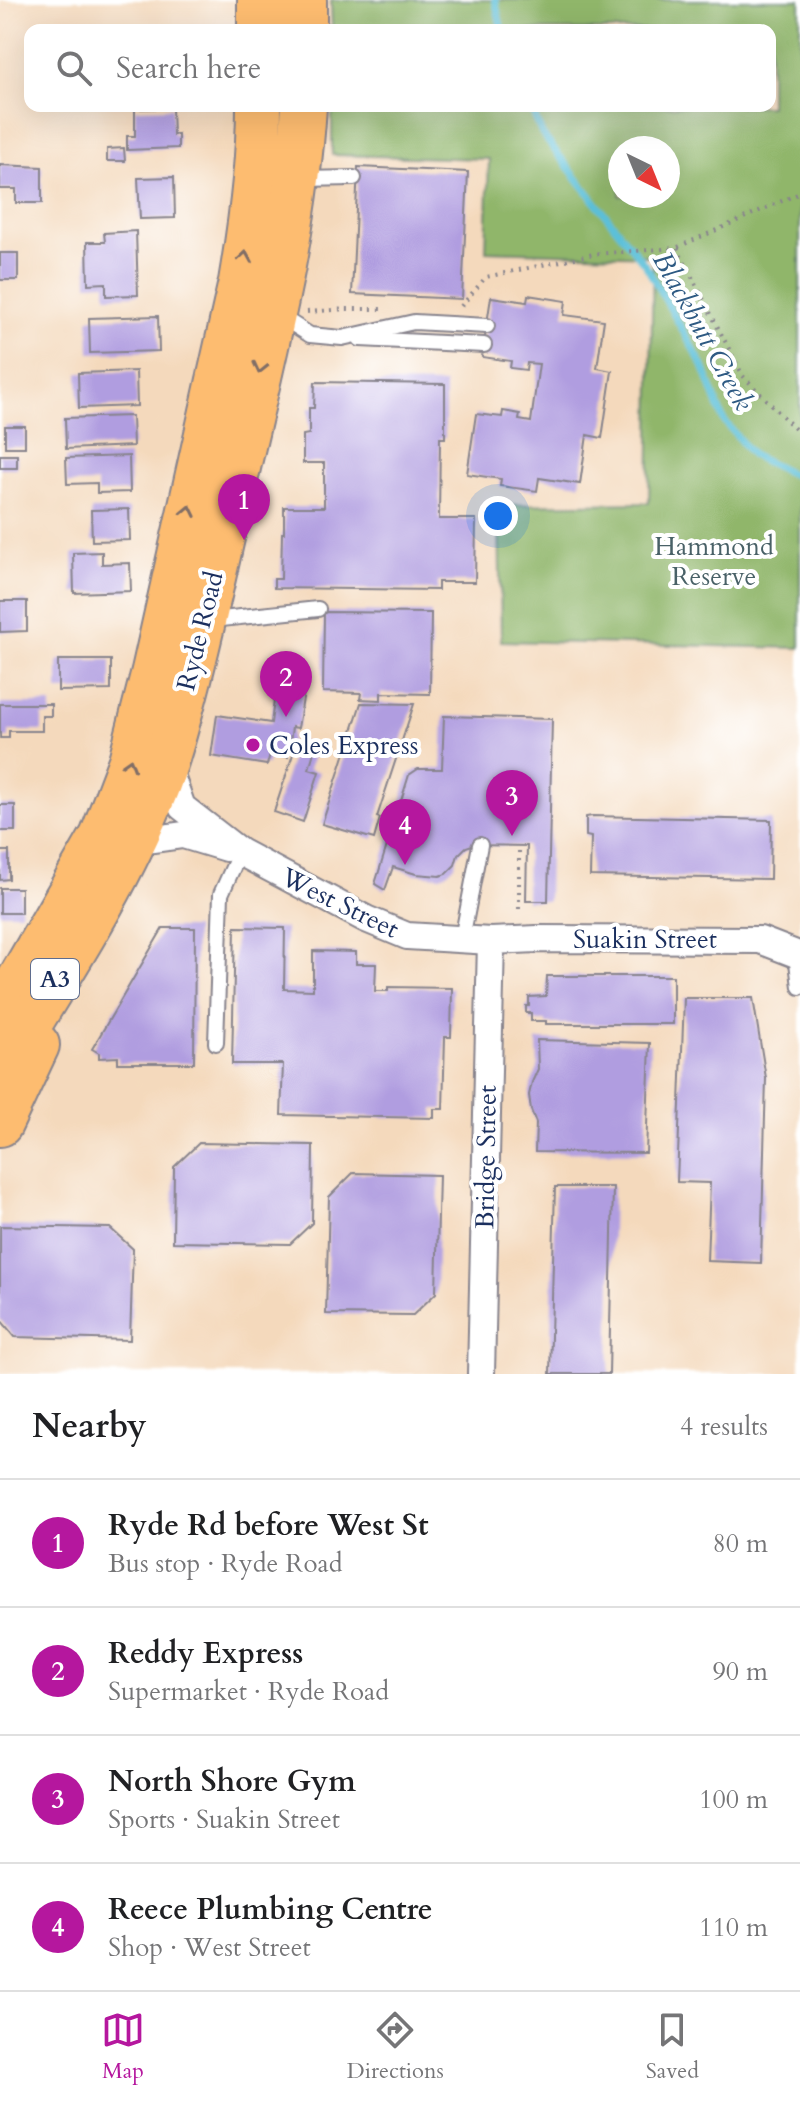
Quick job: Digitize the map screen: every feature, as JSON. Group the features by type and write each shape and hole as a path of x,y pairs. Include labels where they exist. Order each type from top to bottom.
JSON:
{"highway":[{"path":"260,0 260,24"},
{"path":"304,0 304,24"},
{"name":"Ryde Road","path":"0,1072 111,887 131,761 241,282 250,230 259,144 259,112"},
{"name":"Ryde Road","path":"0,1014 166,762 289,312 303,112"},
{"path":"0,976 118,839"},
{"path":"0,1124 111,887"}],"street":[{"name":"West Street","path":"166,762 182,807 240,852 366,919 407,936 491,941"},
{"name":"West Street","path":"118,839 183,835 240,852"},
{"name":"Suakin Street","path":"491,941 760,940 796,954"},
{"name":"Bridge Street","path":"481,1374 491,941"}],"lane":[{"path":"297,179 354,178"},
{"path":"289,312 310,335 484,345"},
{"path":"342,338 414,322 487,326"},
{"path":"203,621 318,609"},
{"path":"462,939 480,845"},
{"path":"216,1043 221,894 240,852"},
{"path":"796,954 800,987"}],"path":[{"path":"457,311 486,277 594,254 677,248 800,193"},
{"path":"677,248 743,376 800,434"},
{"path":"289,312 394,310"},
{"path":"519,846 519,909"}],"green space":[{"name":"Hammond Reserve","path":"331,0 800,0 800,648 501,641 499,505 649,503 653,256 486,251 489,159 332,155 332,112 776,112 776,24 332,24"}],"building":[{"path":"135,112 172,112 173,135 178,134 178,148 127,150 127,136 135,136"},
{"path":"124,148 125,161 107,161 107,149"},
{"path":"0,165 42,167 42,203 16,203 16,189 0,189"},
{"path":"358,167 468,172 462,299 352,294"},
{"path":"174,177 175,218 140,219 138,178"},
{"path":"136,231 138,295 106,296 106,283 88,284 87,242 105,242 104,233"},
{"path":"0,253 18,253 18,280 0,280"},
{"path":"528,295 566,301 564,315 604,320 597,368 612,371 602,438 587,435 580,484 539,478 537,491 500,486 501,479 467,474 476,414 502,417 503,411 520,414 519,420 531,422 539,364 527,363 526,370 510,368 511,361 482,357 491,297 527,302"},
{"path":"158,316 159,351 90,353 89,318"},
{"path":"136,371 137,406 79,408 78,373"},
{"path":"315,382 445,384 445,438 440,438 439,519 476,519 475,582 438,582 438,590 274,588 274,579 281,579 284,507 324,507 324,463 303,463 303,435 309,434 309,408 314,408"},
{"path":"132,416 133,446 66,449 65,418"},
{"path":"5,426 25,426 25,447 5,447"},
{"path":"0,455 17,455 17,468 0,468"},
{"path":"129,456 130,492 97,493 97,483 67,484 66,458"},
{"path":"129,509 130,540 92,541 91,510"},
{"path":"102,552 102,564 130,563 131,591 74,593 73,553"},
{"path":"0,601 27,601 27,631 0,632"},
{"path":"324,612 431,613 430,694 381,693 381,700 360,699 361,693 323,692"},
{"path":"58,660 111,660 111,690 58,691"},
{"path":"277,677 306,681 298,728 292,727 288,757 270,754 267,765 211,756 217,715 271,723"},
{"path":"361,703 414,704 377,817 380,818 374,839 322,824"},
{"path":"0,704 51,704 51,716 42,716 42,731 9,731 9,738 0,738"},
{"path":"444,716 552,719 548,901 526,901 527,846 472,845 458,855 455,865 446,874 416,874 393,867 385,890 375,884 409,775 418,769 442,769"},
{"path":"298,739 316,745 309,769 319,772 303,822 274,812"},
{"path":"0,805 15,805 15,831 0,831"},
{"path":"586,817 771,820 770,879 590,876 591,837 586,836"},
{"path":"0,851 9,851 9,879 0,880"},
{"path":"0,888 21,888 21,913 0,913"},
{"path":"235,927 285,928 284,989 313,990 313,951 356,952 356,964 376,964 375,991 388,991 388,987 452,988 451,1037 445,1037 443,1109 434,1109 434,1118 281,1115 283,1064 232,1064"},
{"path":"163,928 195,928 194,1063 118,1063 118,1057 99,1058 99,1053 92,1049"},
{"path":"547,976 673,976 673,1024 546,1024 546,1021 531,1021 531,1013 526,1013 529,997 546,996"},
{"path":"684,998 753,998 766,1078 761,1263 707,1261 710,1183 677,1182"},
{"path":"537,1040 650,1043 646,1153 535,1152 536,1123 529,1095 538,1069"},
{"path":"199,1143 313,1145 312,1223 290,1244 173,1242 174,1167"},
{"path":"353,1173 439,1175 436,1293 413,1315 326,1314 329,1197"},
{"path":"555,1187 613,1187 609,1374 550,1374"},
{"path":"0,1226 110,1228 133,1249 130,1340 15,1337 0,1319"}],"waterway":[{"name":"Blackbutt Creek","path":"495,0 501,24"},
{"name":"Blackbutt Creek","path":"533,112 542,134 646,266 703,366 723,419 752,455 800,478"}],"place":[{"name":"Ryde Rd before West St","path":"244,540"},
{"name":"Reddy Express","path":"286,717"},
{"name":"Coles Express","path":"253,745"},
{"name":"North Shore Gym","path":"512,836"},
{"name":"Reece Plumbing Centre","path":"405,865"}]}
